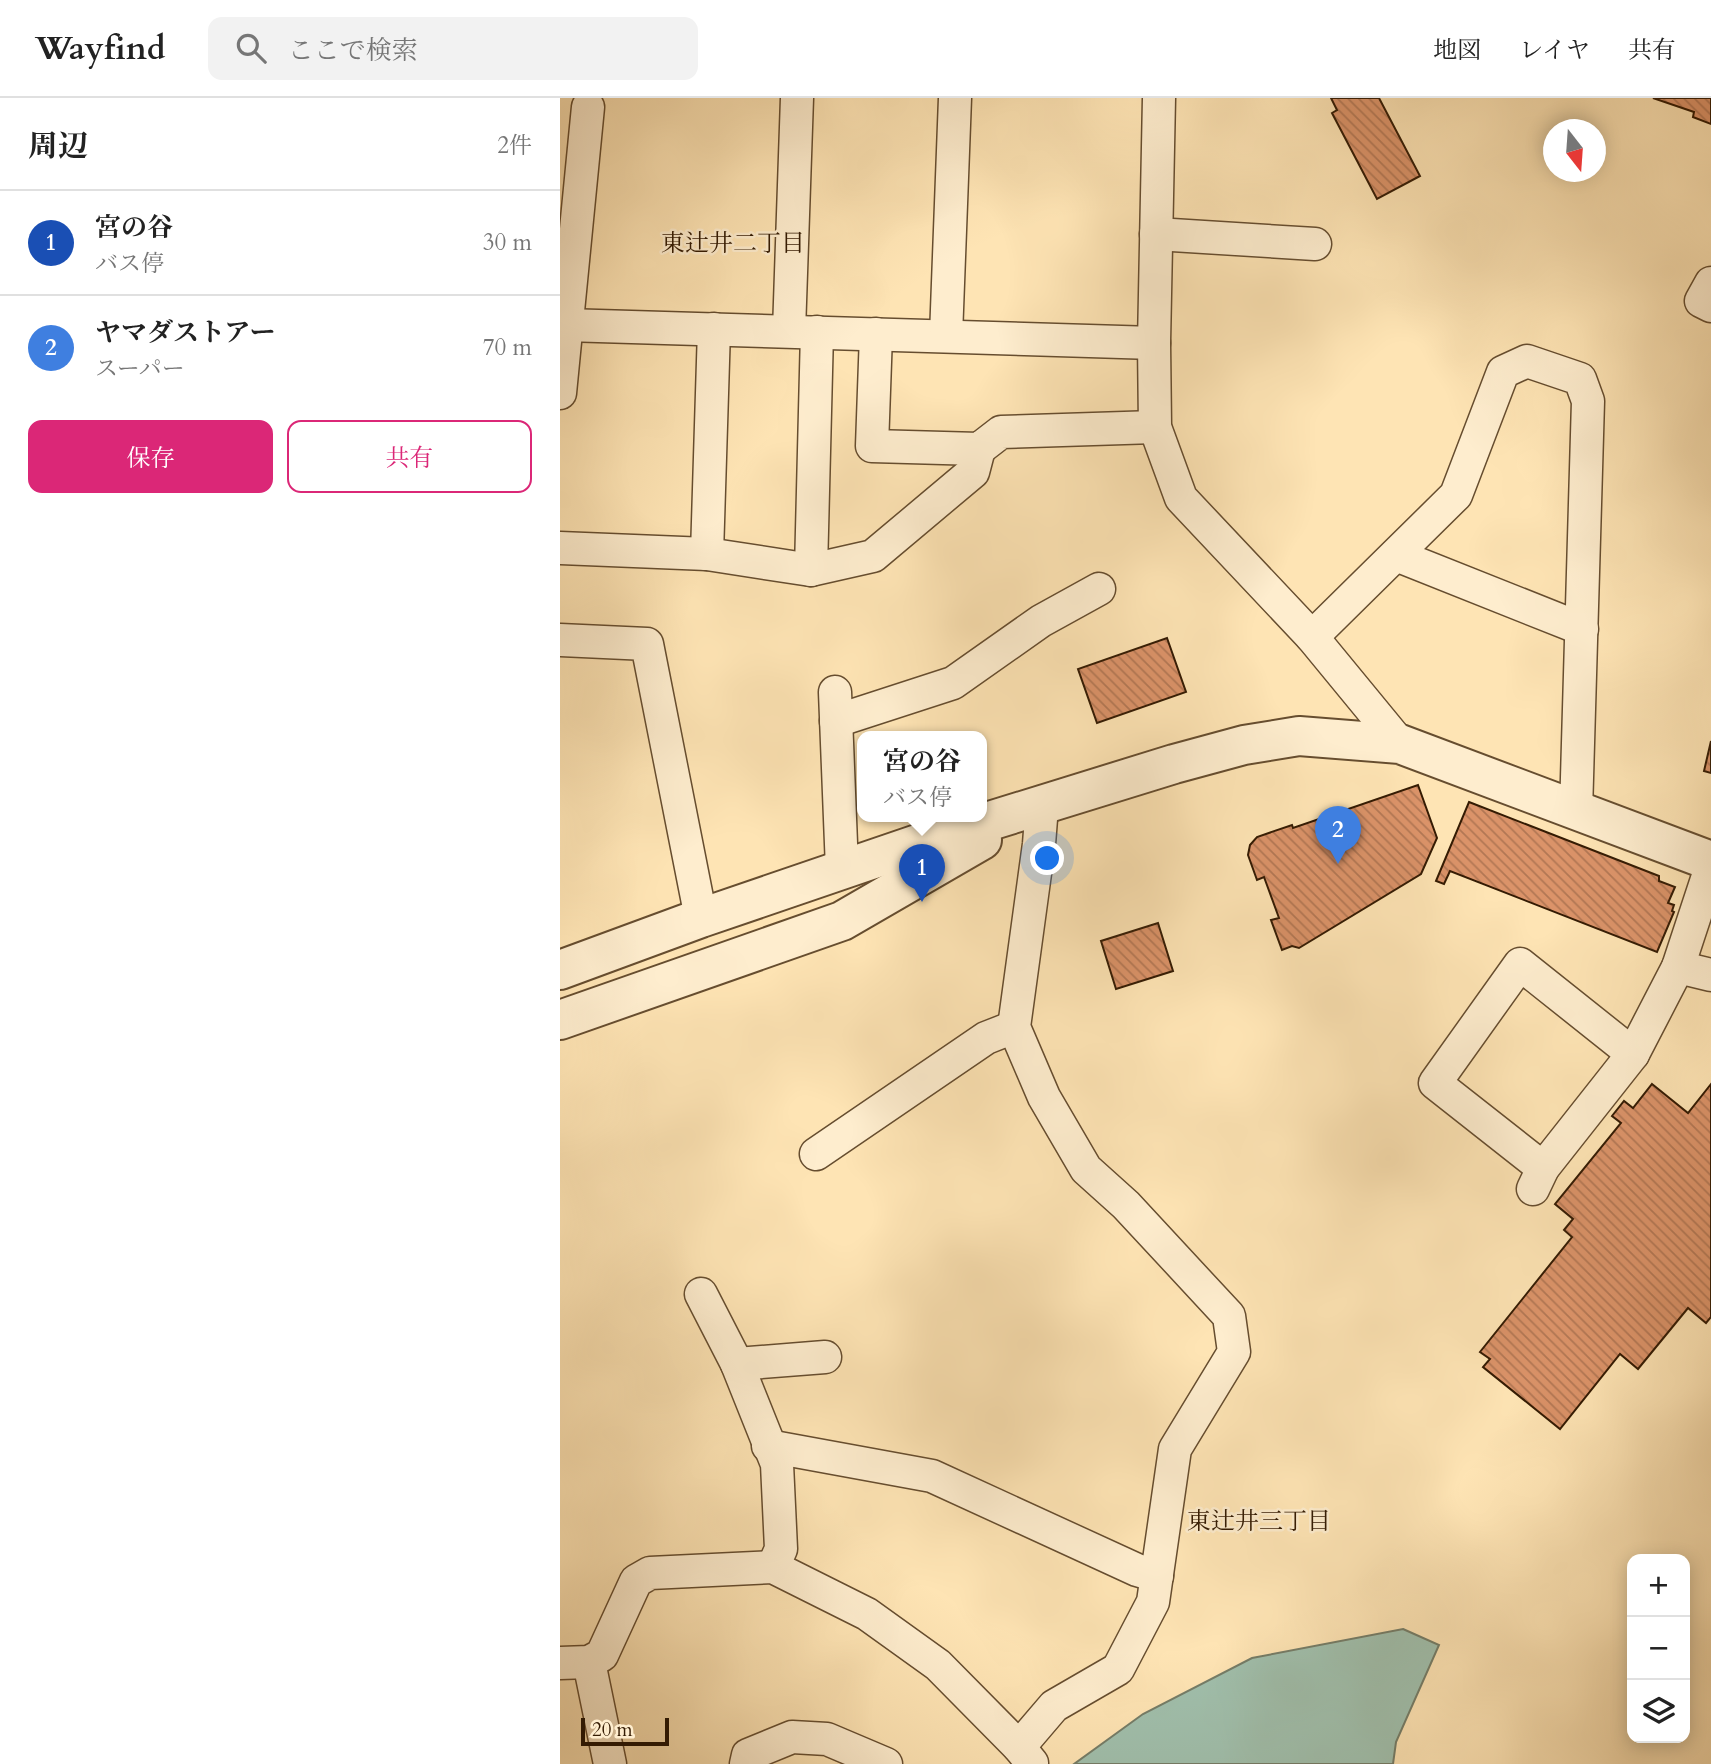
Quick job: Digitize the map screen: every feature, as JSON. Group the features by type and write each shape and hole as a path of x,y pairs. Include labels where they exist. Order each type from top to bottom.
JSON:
{"street":[{"path":"797,98 811,570"},
{"path":"946,336 955,98"},
{"path":"1159,98 1155,427 1181,498 1312,637 1399,744"},
{"path":"560,393 588,107"},
{"path":"1156,234 1315,244"},
{"path":"1711,283 1701,300 1711,306"},
{"path":"565,325 1154,343"},
{"path":"707,554 714,329"},
{"path":"876,334 872,446 979,449"},
{"path":"1312,637 1456,495 1503,372 1527,361 1580,379 1588,401 1576,812"},
{"path":"560,548 707,554 811,570 873,556 973,472 979,449 1001,432 1155,427"},
{"path":"1395,555 1582,629"},
{"path":"842,869 836,707 953,683 1041,621 1099,589"},
{"path":"560,640 647,644 701,918"},
{"path":"560,970 701,918 938,837 1174,764 1244,745 1299,736 1399,744 1711,862"},
{"path":"560,1020 842,921 1042,806"},
{"path":"610,1764 575,1662 602,1655 636,1581 650,1573 773,1567 867,1614 938,1665 1026,1755 1054,1706 1118,1670 1153,1602 1175,1449 1234,1352 1229,1316 1126,1205 1086,1168 1044,1097 1014,1027 1042,806"},
{"path":"1633,1054 1520,964 1435,1083 1538,1179 1633,1054 1678,967 1711,867"},
{"path":"1678,967 1711,975"},
{"path":"816,1154 986,1038 1014,1027"},
{"path":"701,1294 737,1364 777,1464 781,1549 773,1567"},
{"path":"737,1364 825,1357"},
{"path":"768,1446 932,1476 1137,1570 1157,1576"},
{"path":"746,1764 748,1755 792,1737 827,1739 886,1764"}],"shaded area":[{"path":"1403,1629 1439,1645 1396,1742 1393,1764 1074,1764 1143,1714 1252,1658"}],"building":[{"path":"1331,98 1379,98 1420,176 1377,199 1332,113 1337,110"},
{"path":"1653,98 1711,98 1711,124 1693,117 1694,112"},
{"path":"1167,638 1186,692 1097,723 1078,669"},
{"path":"1711,741 1711,773 1704,771"},
{"path":"1418,785 1437,838 1421,874 1299,948 1292,946 1282,950 1271,920 1279,918 1264,877 1257,880 1248,855 1250,845 1257,837 1292,825 1293,828"},
{"path":"1469,802 1659,876 1659,881 1675,887 1668,903 1674,905 1674,912 1657,952 1450,871 1444,884 1436,881"},
{"path":"1158,923 1173,971 1116,989 1101,941"},
{"path":"1652,1084 1688,1113 1711,1084 1711,1317 1706,1323 1688,1308 1638,1369 1620,1354 1560,1429 1483,1367 1490,1359 1480,1352 1572,1237 1564,1230 1573,1219 1555,1204 1621,1123 1612,1116 1624,1101 1633,1108"}],"place":[{"name":"ヤマダストアー","path":"1338,864"},
{"name":"宮の谷","path":"922,902"}],"district":[{"name":"東辻井二丁目","path":"733,243"},
{"name":"東辻井三丁目","path":"1259,1521"}]}
